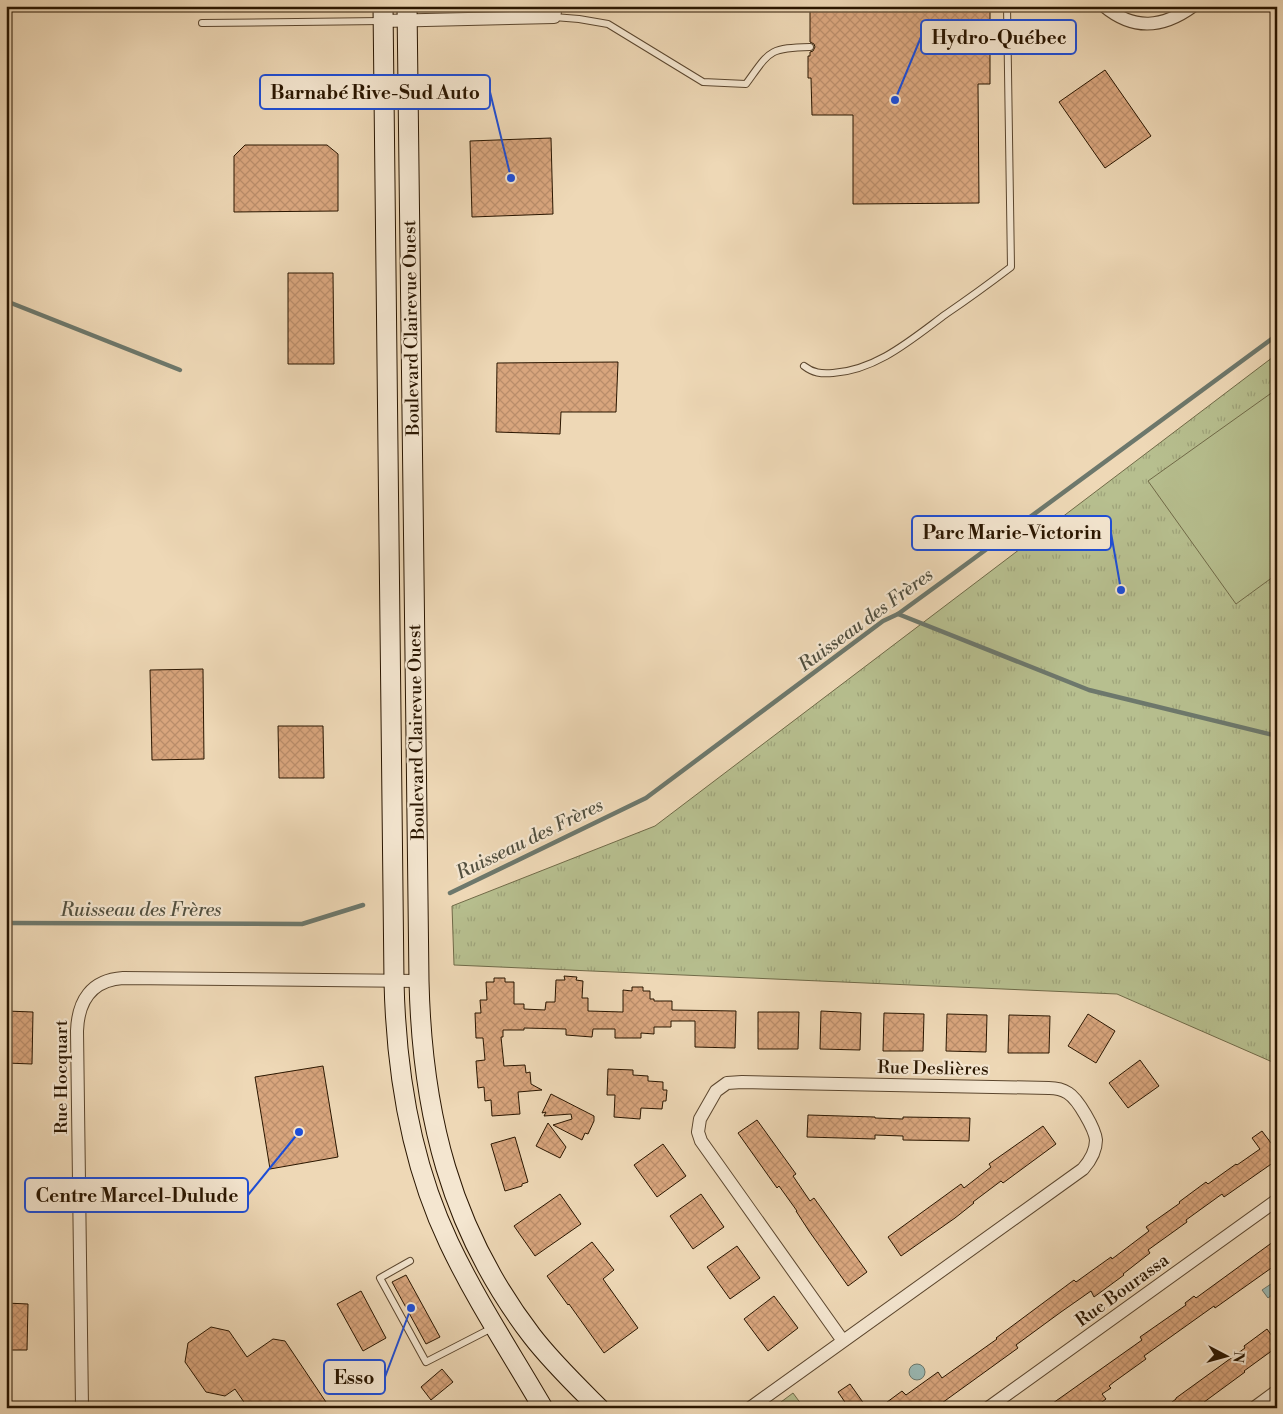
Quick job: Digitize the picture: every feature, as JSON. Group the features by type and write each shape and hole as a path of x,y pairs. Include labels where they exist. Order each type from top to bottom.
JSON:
{"street":[{"path":"1104,6 1116,15 1129,21 1151,24 1172,19 1193,6"},
{"path":"383,14 555,12"},
{"name":"Boulevard Clairevue Ouest","path":"383,14 396,1045 405,1108 422,1173 448,1242 468,1281 543,1408"},
{"name":"Boulevard Clairevue Ouest","path":"408,14 419,981 423,1058 434,1123 453,1191 480,1254 500,1290 531,1336 560,1369 599,1408"},
{"path":"386,266 410,266"},
{"path":"391,719 416,719"},
{"name":"Rue Hocquart","path":"82,1408 77,1031 78,1014 86,997 94,988 105,982 123,978 419,981"},
{"name":"Rue Deslières","path":"750,1408 844,1341 1083,1169 1089,1163 1096,1140 1091,1126 1070,1094 1062,1090 1049,1088 742,1082 727,1083 716,1091 700,1119 698,1132 701,1141 844,1341"},
{"name":"Rue Bourassa","path":"988,1408 1277,1200"},
{"path":"448,1242 472,1238"},
{"path":"1254,1408 1277,1391"}],"lane":[{"path":"804,366 812,372 825,374 839,373 866,366 892,352 1011,268 1007,6"},
{"path":"555,12 579,19 608,24 703,82 746,84 765,58 774,51 788,47 810,46"},
{"path":"202,23 383,14"},
{"path":"410,1261 380,1278 426,1362 495,1326"}],"green space":[{"path":"1277,354 1277,1064 1117,994 454,965 452,906 655,826"},
{"path":"1277,389 1277,574 1236,604 1148,481"},
{"path":"793,1393 804,1408 773,1408"}],"water":[{"path":"1277,1280 1277,1291 1268,1298 1262,1290"},
{"path":"914,1364 920,1364 925,1369 923,1378 914,1380 909,1375 909,1369"}],"building":[{"path":"810,6 990,6 990,84 978,84 979,203 853,204 853,115 812,115 811,78 808,78 808,56 810,56 810,52 815,47 810,42"},
{"path":"1105,70 1151,136 1105,168 1059,102"},
{"path":"551,138 553,214 472,217 470,141"},
{"path":"245,145 327,145 338,154 338,211 234,212 234,156"},
{"path":"288,273 333,273 334,364 288,364"},
{"path":"618,362 616,412 561,412 560,434 496,432 497,363"},
{"path":"203,669 204,759 152,760 150,670"},
{"path":"278,726 323,726 324,778 279,778"},
{"path":"564,976 577,977 576,980 583,981 582,998 588,998 588,1011 623,1012 623,990 632,991 632,987 643,987 643,991 650,991 650,999 654,999 654,1001 672,1001 672,1010 736,1011 735,1048 695,1047 695,1021 671,1021 671,1027 654,1027 654,1034 641,1033 641,1038 615,1038 615,1029 593,1029 592,1037 566,1035 566,1029 524,1028 524,1030 503,1030 503,1037 501,1037 504,1066 525,1065 526,1073 530,1072 531,1084 542,1090 518,1092 520,1114 492,1116 491,1100 485,1101 484,1087 478,1088 476,1061 485,1060 483,1038 476,1038 475,1013 481,1013 480,1000 487,1000 486,982 494,982 494,978 505,978 505,982 514,982 514,1004 524,1004 524,1009 545,1010 546,1002 555,1002 556,980 565,980"},
{"path":"6,1011 33,1012 32,1064 6,1063"},
{"path":"821,1011 861,1013 860,1050 820,1049"},
{"path":"758,1012 799,1012 798,1049 758,1049"},
{"path":"884,1013 924,1014 923,1051 883,1051"},
{"path":"947,1014 987,1015 986,1052 946,1051"},
{"path":"1088,1014 1115,1031 1096,1063 1068,1046"},
{"path":"1009,1015 1050,1016 1049,1053 1008,1053"},
{"path":"1140,1060 1159,1086 1128,1108 1109,1083"},
{"path":"323,1066 338,1157 270,1169 255,1077"},
{"path":"608,1069 633,1070 633,1075 648,1076 648,1081 663,1082 663,1090 667,1090 666,1101 663,1101 662,1109 641,1108 640,1119 614,1117 615,1095 607,1095"},
{"path":"551,1094 594,1116 594,1121 588,1134 585,1133 582,1140 553,1125 572,1119 571,1114 544,1116 546,1112 542,1113"},
{"path":"808,1115 903,1119 903,1117 970,1118 969,1141 903,1140 903,1136 875,1135 875,1139 807,1137"},
{"path":"757,1120 796,1174 793,1176 810,1201 814,1198 867,1272 848,1286 797,1211 779,1186 777,1188 738,1133"},
{"path":"548,1123 566,1147 560,1158 536,1146"},
{"path":"1043,1126 1056,1144 1003,1183 1001,1181 955,1218 901,1256 888,1237 961,1184 964,1188 991,1167 989,1164"},
{"path":"1262,1131 1277,1151 1277,1160 1224,1197 1222,1194 1186,1220 1187,1222 1148,1250 1150,1253 1124,1275 1094,1297 1091,1291 1016,1345 1018,1348 935,1408 879,1408 902,1391 906,1395 938,1372 942,1378 1074,1280 1076,1282 1111,1257 1112,1259 1149,1231 1146,1227 1179,1202 1206,1182 1208,1184 1260,1149 1252,1138"},
{"path":"515,1137 528,1182 522,1184 522,1186 505,1191 491,1144"},
{"path":"663,1144 686,1176 657,1197 634,1165"},
{"path":"560,1194 581,1224 535,1256 514,1226"},
{"path":"701,1194 724,1227 693,1249 670,1216"},
{"path":"1277,1239 1277,1264 1144,1356 1146,1359 1109,1386 1111,1388 1102,1394 1106,1399 1094,1408 1087,1402 1077,1408 1046,1408 1142,1340 1140,1337 1186,1305 1185,1303 1194,1296 1196,1298"},
{"path":"592,1242 614,1270 603,1279 638,1328 604,1353 547,1276"},
{"path":"737,1246 760,1278 730,1299 707,1267"},
{"path":"406,1275 440,1337 426,1344 392,1282"},
{"path":"361,1291 386,1338 363,1351 337,1304"},
{"path":"774,1296 798,1328 768,1351 744,1319"},
{"path":"6,1303 28,1304 27,1350 6,1350"},
{"path":"211,1327 229,1331 247,1357 273,1339 285,1341 330,1408 248,1408 235,1389 225,1396 206,1392 185,1362 188,1343"},
{"path":"1267,1329 1277,1343 1277,1347 1245,1372 1196,1408 1164,1408 1245,1348 1244,1346"},
{"path":"442,1369 453,1382 431,1400 421,1387"},
{"path":"850,1384 867,1408 849,1408 838,1392"}],"waterway":[{"path":"6,301 180,370"},
{"name":"Ruisseau des Frères","path":"450,893 646,798 883,621 898,614 1277,335"},
{"path":"898,614 1089,690 1277,736"},
{"name":"Ruisseau des Frères","path":"6,923 302,924 363,905"}],"place":[{"name":"Hydro-Québec","path":"895,100"},
{"name":"Barnabé Rive-Sud Auto","path":"511,178"},
{"name":"Parc Marie-Victorin","path":"1121,590"},
{"name":"Centre Marcel-Dulude","path":"299,1132"},
{"name":"Esso","path":"411,1308"}]}
